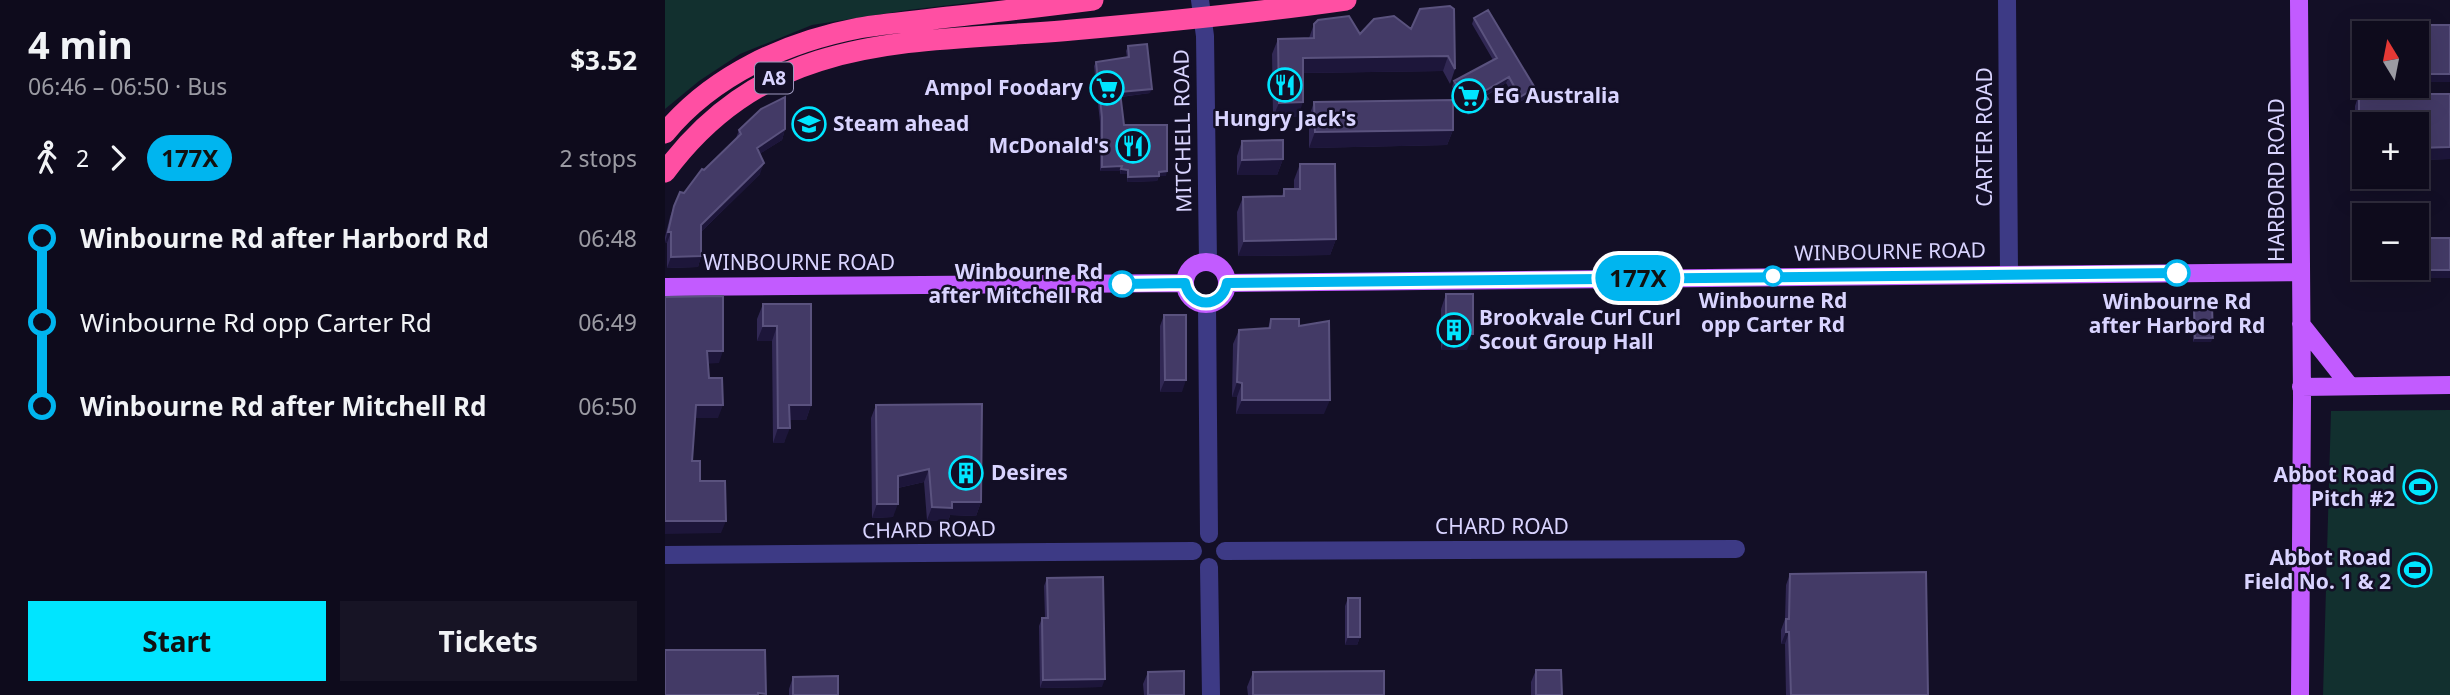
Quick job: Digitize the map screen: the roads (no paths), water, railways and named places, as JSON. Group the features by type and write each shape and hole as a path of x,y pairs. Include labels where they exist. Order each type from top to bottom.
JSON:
{"highway":[{"name":"A8","path":"665,133 727,78 778,52 811,40 859,28 1093,0"},
{"name":"A8","path":"665,172 684,146 728,108 769,80 843,52 915,42 1096,28 1201,8 1346,0"}],"main road":[{"name":"HARBORD ROAD","path":"2299,0 2300,695"},
{"path":"1208,262 1222,269 1227,283 1223,295 1213,303 1206,304 1194,300 1185,283 1195,266 1208,262"},
{"name":"WINBOURNE ROAD","path":"1227,283 2301,272"},
{"name":"WINBOURNE ROAD","path":"665,287 1185,283"},
{"path":"2301,324 2350,386"},
{"path":"2301,387 2450,385"}],"street":[{"path":"1093,0 1096,28"},
{"name":"CARTER ROAD","path":"2007,0 2008,274"},
{"name":"MITCHELL ROAD","path":"1201,8 1208,262"},
{"path":"1206,304 1209,534"},
{"path":"1209,534 1221,539 1226,551 1221,562 1209,567 1199,563 1193,551 1197,539 1209,534"},
{"name":"CHARD ROAD","path":"1226,551 1736,549"},
{"name":"CHARD ROAD","path":"665,555 1193,551"},
{"path":"1209,567 1211,695"}],"place":[{"name":"Hungry Jack's","path":"1285,85"},
{"name":"Ampol Foodary","path":"1107,88"},
{"name":"EG Australia","path":"1469,96"},
{"name":"Steam ahead","path":"809,124"},
{"name":"McDonald's","path":"1133,146"},
{"name":"Winbourne Rd after Harbord Rd","path":"2177,273"},
{"name":"Winbourne Rd opp Carter Rd","path":"1773,276"},
{"name":"Winbourne Rd after Mitchell Rd","path":"1122,284"},
{"name":"Brookvale Curl Curl Scout Group Hall","path":"1454,330"},
{"name":"Desires","path":"966,473"},
{"name":"Abbot Road Pitch #2","path":"2420,487"},
{"name":"Abbot Road Field No. 1 & 2","path":"2415,570"}]}
